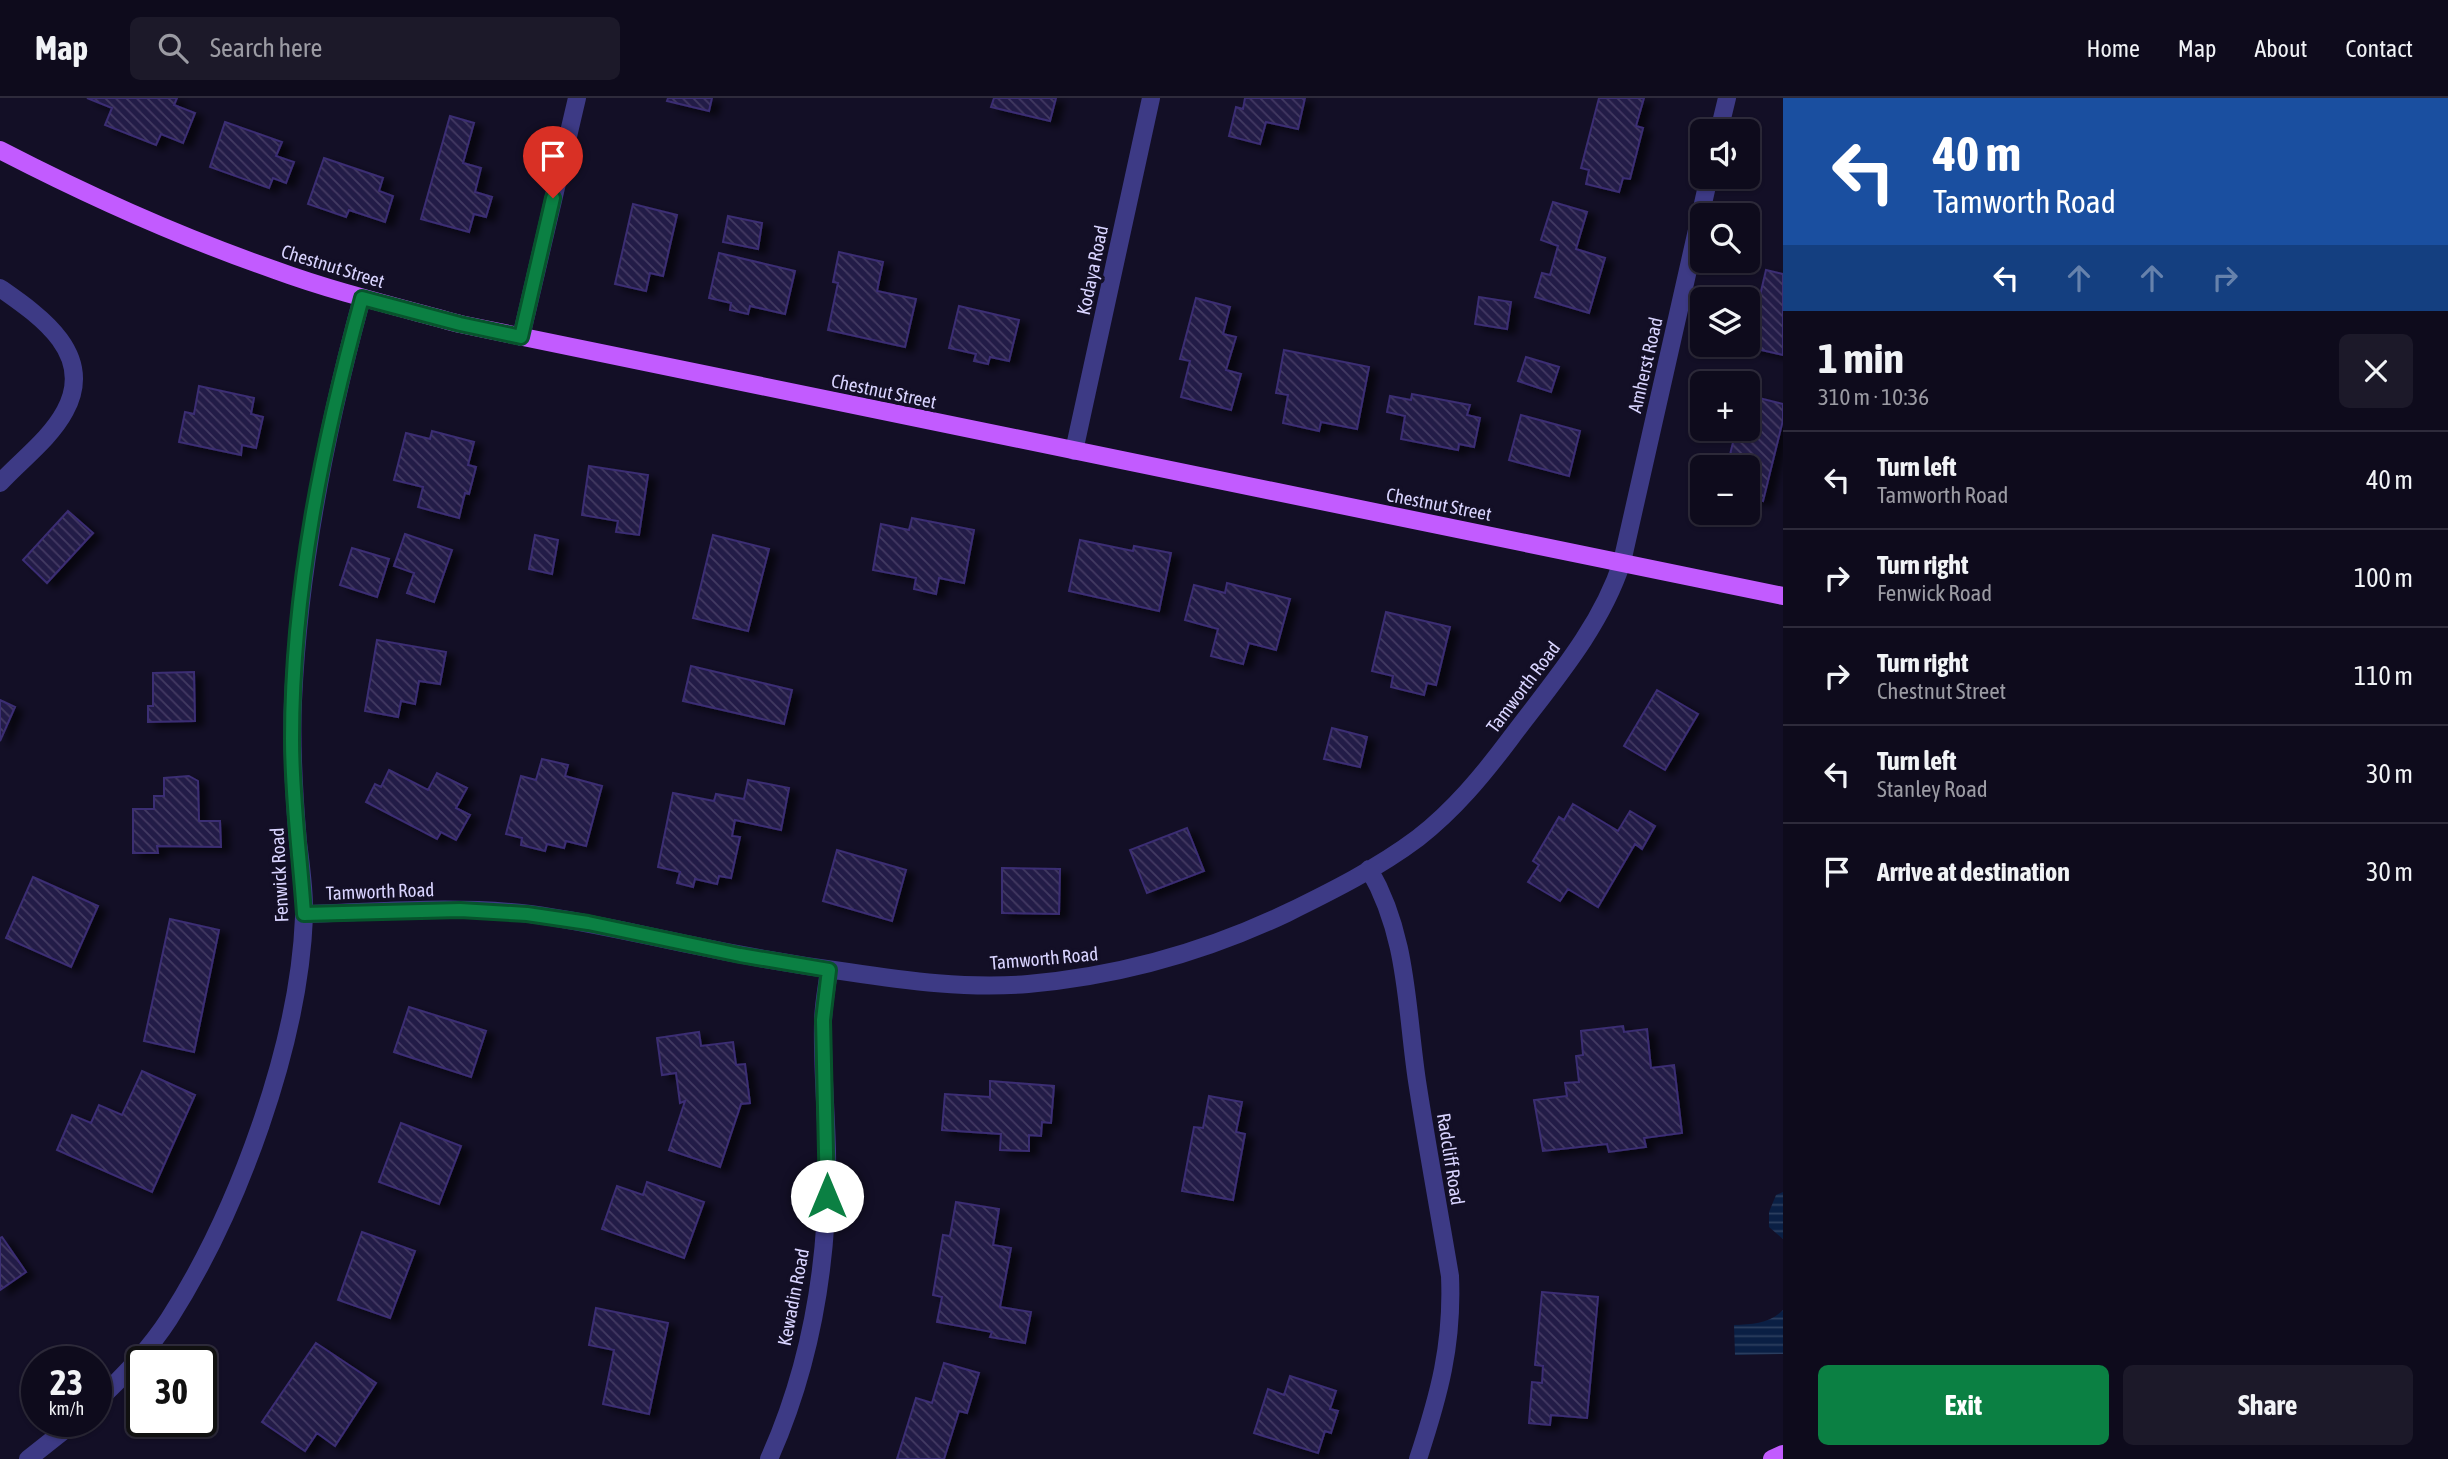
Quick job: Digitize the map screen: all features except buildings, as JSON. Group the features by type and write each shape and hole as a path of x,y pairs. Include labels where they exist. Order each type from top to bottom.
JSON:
{"main road":[{"name":"Chestnut Street","path":"0,150 178,234 276,271 362,298 460,324 1783,596"},
{"path":"1772,1459 1783,1454"}],"street":[{"path":"521,337 576,98"},
{"name":"Kodaya Road","path":"1074,451 1151,98"},
{"path":"1723,119 1727,98"},
{"name":"Amherst Road","path":"1622,562 1706,189"},
{"path":"0,288 36,314 61,340 69,356 73,374 72,393 65,411 53,428 0,483"},
{"name":"Fenwick Road","path":"112,1386 142,1355 168,1321 189,1285 226,1209 257,1131 283,1050 300,976 304,914 293,776 293,704 298,633 306,560 328,431 362,298"},
{"name":"Tamworth Road","path":"304,914 460,910 527,914 588,923 740,955 829,970 909,981 988,985 1025,984 1102,975 1208,947 1292,910 1369,869 1416,839 1439,820 1497,756 1592,628 1605,606 1622,562"},
{"name":"Radcliff Road","path":"1369,869 1388,904 1400,947 1417,1080 1450,1276 1451,1314 1446,1360 1418,1459"},
{"name":"Kewadin Road","path":"769,1459 793,1394 821,1272 827,1164 823,1020 829,970"},
{"path":"28,1459 56,1437"}],"water":[{"path":"1783,1192 1783,1239 1769,1227 1769,1212 1776,1195"},
{"path":"1783,1310 1783,1354 1735,1355 1734,1325 1766,1321"}],"route":[{"path":"553,198 521,337 362,298 328,431 306,560 298,633 293,704 293,776 304,914 460,910 527,914 588,923 740,955 829,970 823,1020 827,1196"}]}
